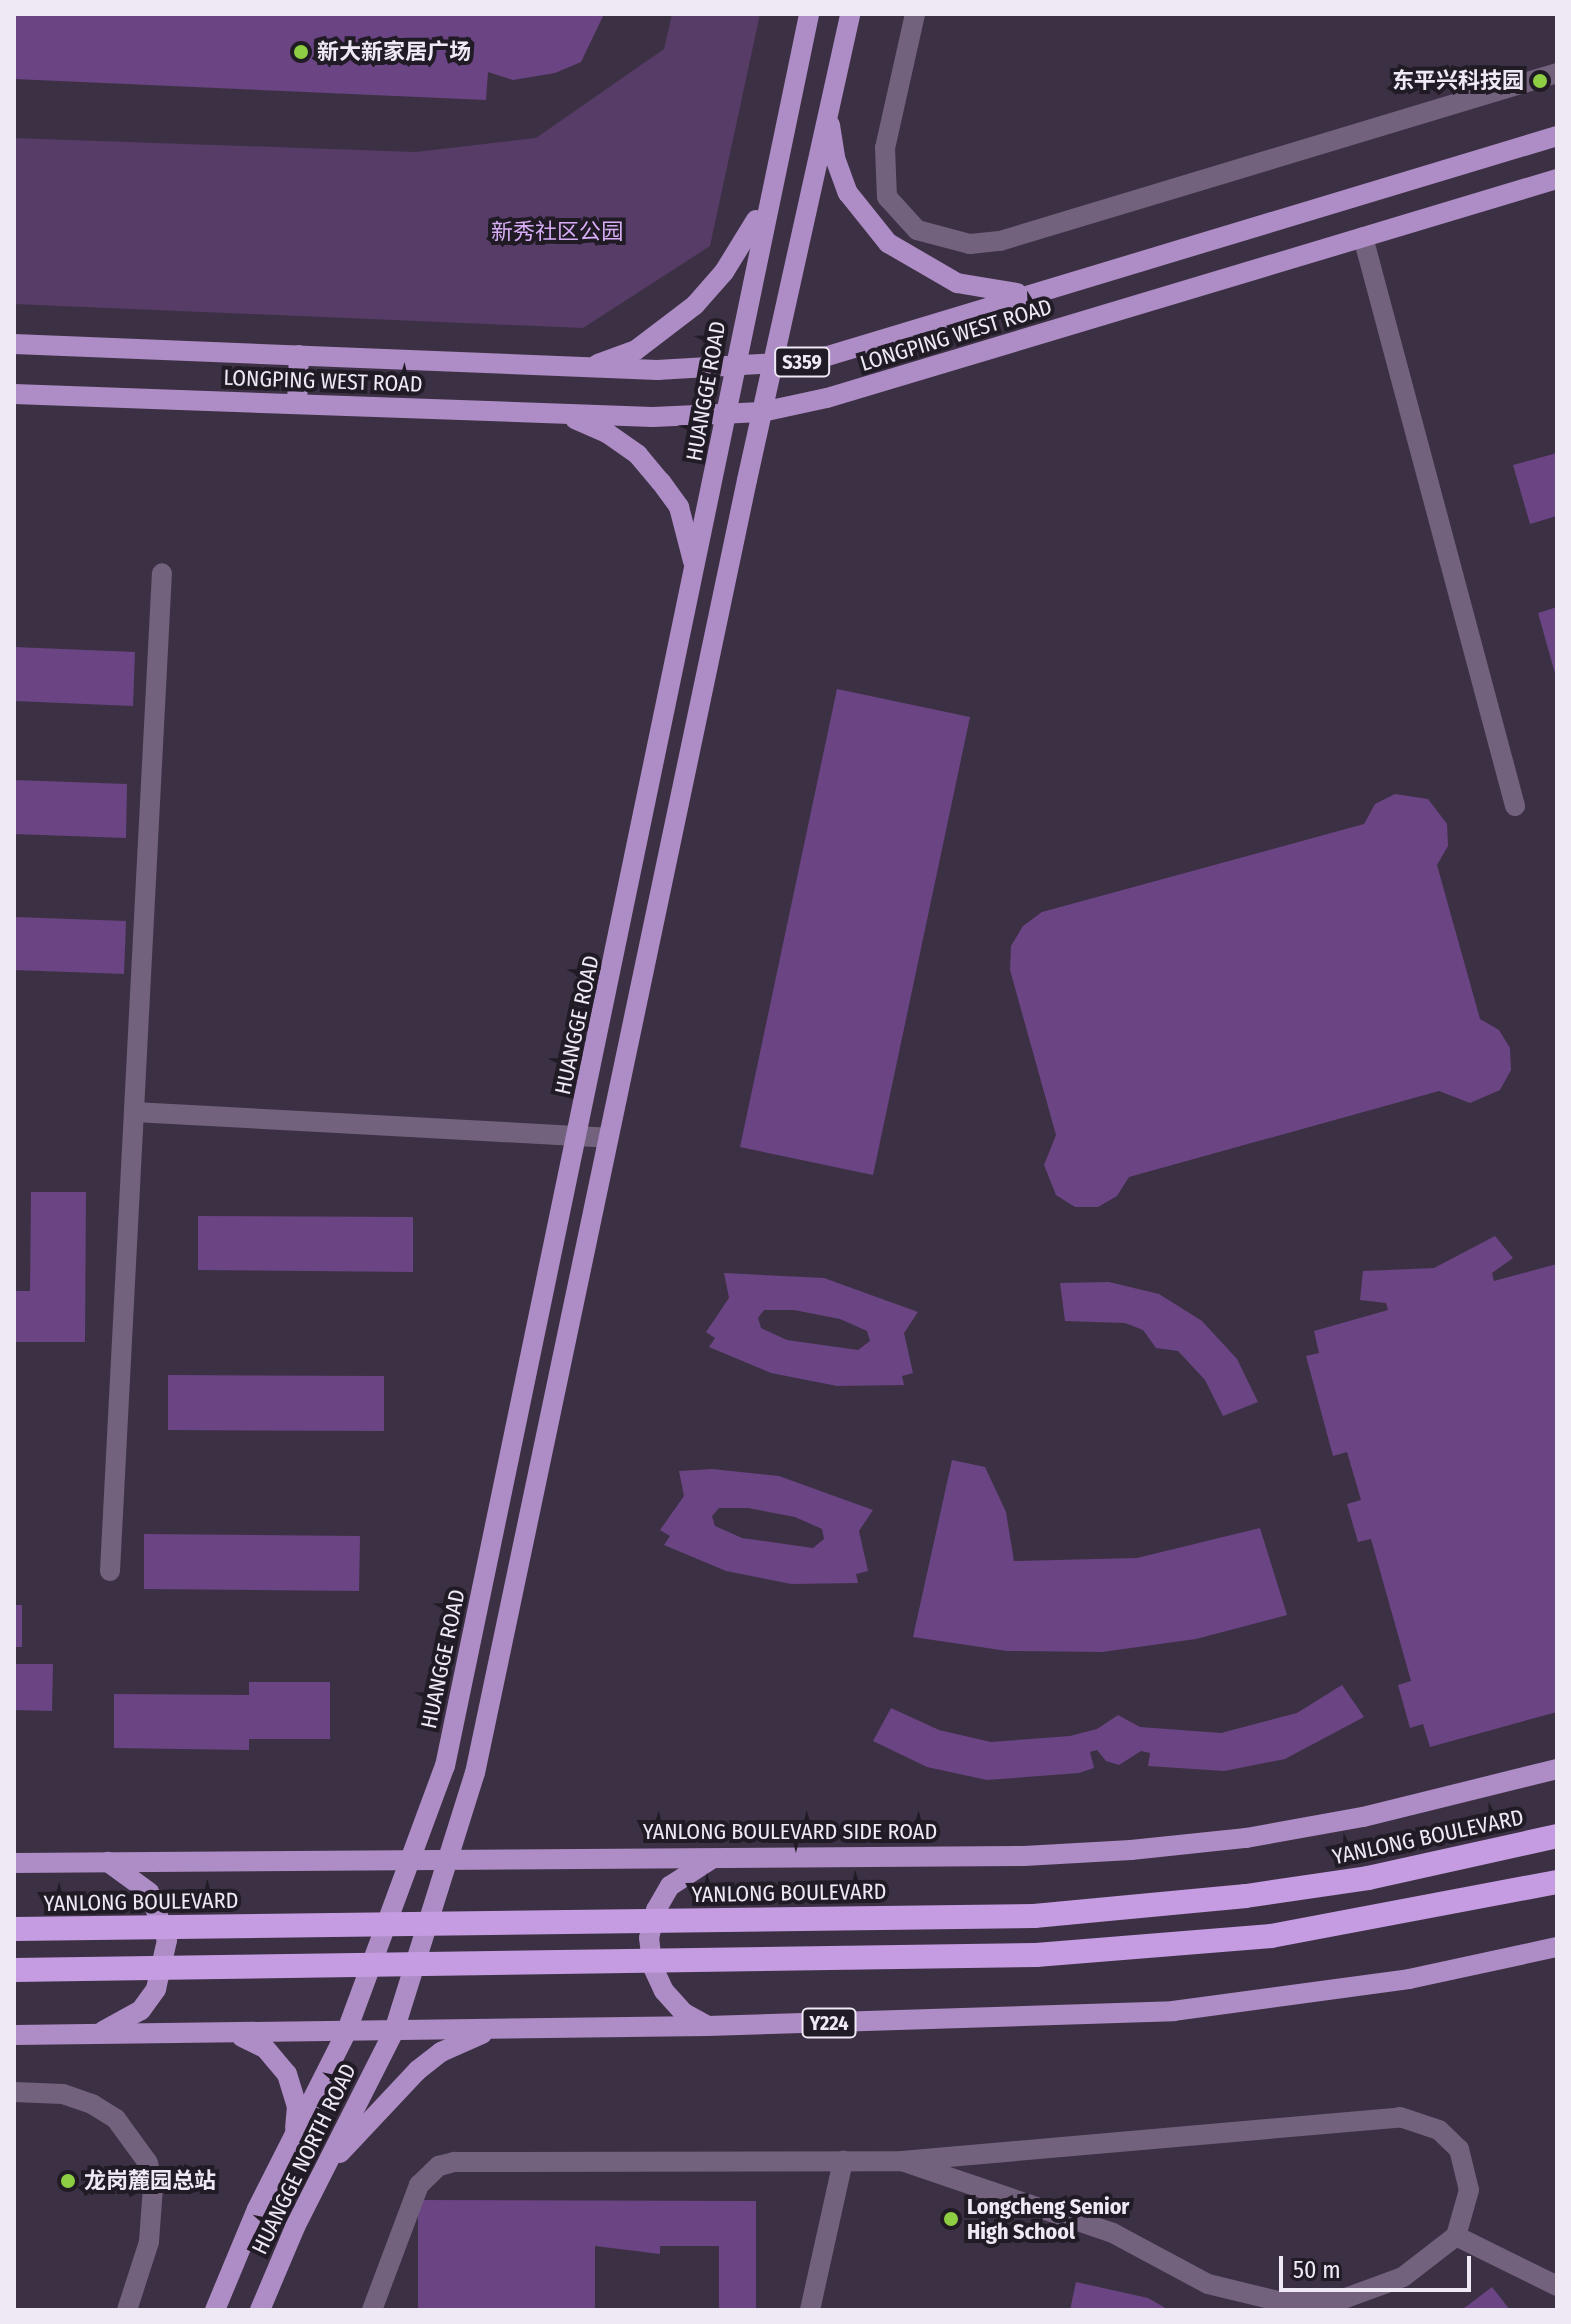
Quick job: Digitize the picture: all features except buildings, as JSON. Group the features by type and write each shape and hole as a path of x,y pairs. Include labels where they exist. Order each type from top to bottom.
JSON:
{"highway":[{"name":"YANLONG BOULEVARD","path":"14,1929 1034,1916 1167,1905 1353,1881 1557,1836"},
{"path":"14,1970 1036,1955 1271,1936 1557,1882"}],"main road":[{"name":"HUANGGE ROAD","path":"346,2033 445,1766 696,577 769,195 809,14"},
{"path":"394,2031 475,1773 772,365 850,14"},
{"path":"828,111 835,158 848,193 888,243 957,283 993,292 1033,294"},
{"name":"LONGPING WEST ROAD","path":"14,344 590,367 735,368 811,361 1557,136"},
{"name":"LONGPING WEST ROAD","path":"14,394 564,414 726,416 762,412 827,398 1557,179"},
{"path":"590,367 636,350 695,305 724,272 769,195"},
{"path":"297,404 299,355"},
{"path":"564,414 607,433 638,455 661,482 690,536 696,577"},
{"name":"YANLONG BOULEVARD SIDE ROAD","path":"14,1863 1131,1850 1246,1838 1363,1817 1557,1769"},
{"path":"707,2026 683,2012 664,1991 652,1965 649,1938 656,1910 670,1886 692,1868 718,1857"},
{"path":"95,2034 141,2010 165,1965 162,1914 131,1874 108,1862"},
{"name":"Y224","path":"14,2035 707,2026 1173,2011 1409,1979 1557,1947"},
{"path":"324,2171 418,2070 441,2052 496,2029"},
{"name":"HUANGGE NORTH ROAD","path":"260,2310 324,2171 394,2031"},
{"name":"HUANGGE NORTH ROAD","path":"215,2310 292,2139 346,2033"},
{"path":"234,2034 265,2048 287,2074 297,2106 292,2139"}],"street":[{"path":"915,14 885,148 887,197 917,230 970,244 1000,241 1557,73"},
{"path":"1363,237 1515,806"},
{"path":"110,1571 162,573"},
{"path":"134,1112 608,1138"},
{"path":"14,2092 63,2094 92,2104 116,2119 148,2163 153,2187 149,2242 127,2310"},
{"path":"372,2310 412,2198 439,2166 454,2162 902,2161 1400,2117 1439,2130 1459,2149 1469,2190 1456,2236 1403,2277 1374,2290 1311,2303 1278,2301 1208,2284 1113,2233 902,2161"},
{"path":"810,2310 843,2161"},
{"path":"1456,2236 1557,2286"}],"green space":[{"name":"新秀社区公园","path":"672,14 760,14 710,246 583,328 14,304 14,138 416,152 536,138 664,49"}],"place":[{"name":"新大新家居广场","path":"301,52"},
{"name":"东平兴科技园","path":"1540,81"},
{"name":"龙岗麓园总站","path":"68,2181"},
{"name":"Longcheng Senior High School","path":"951,2219"}]}
